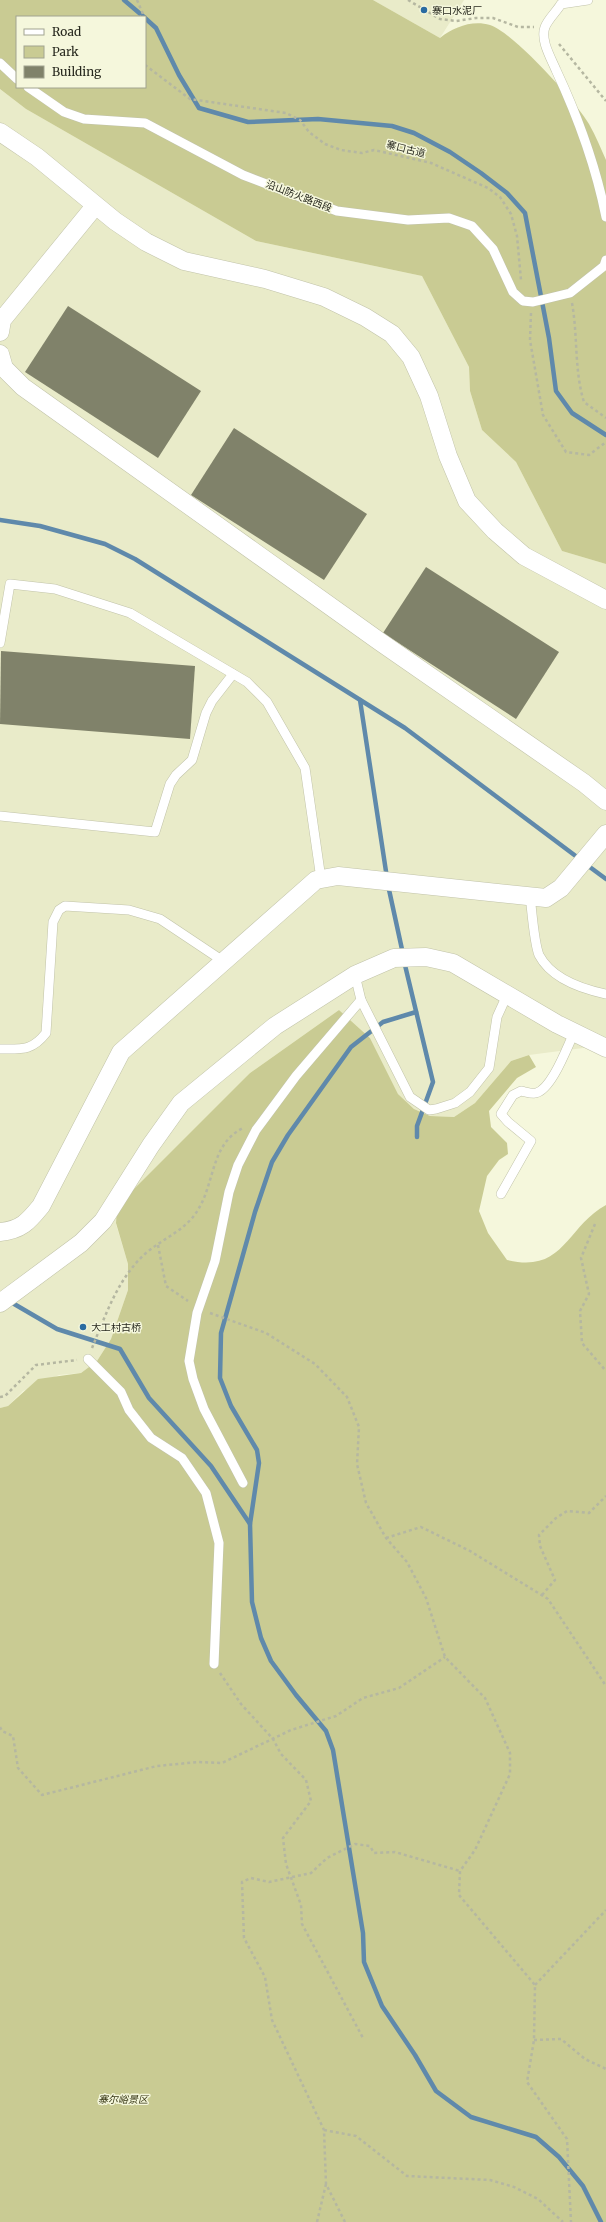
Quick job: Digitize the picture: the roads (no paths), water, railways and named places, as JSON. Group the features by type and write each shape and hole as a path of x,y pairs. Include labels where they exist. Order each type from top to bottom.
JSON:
{"street":[{"path":"0,132 37,157 95,206 146,242 184,261 264,279 324,297 365,317 392,334 411,357 429,396 448,456 468,501 495,531 524,556 606,600"},
{"path":"0,332 2,320 95,206"},
{"path":"0,354 4,368 23,387 379,640 584,782 606,801"},
{"path":"0,1232 14,1231 28,1222 41,1206 121,1052 316,880 338,876 546,898 561,888 601,841"},
{"path":"0,1303 82,1243 103,1221 151,1145 181,1103 275,1026 355,975 403,957 426,956 454,963 574,1033 606,1048"}],"lane":[{"path":"588,0 562,4 545,27 546,48 566,91 600,185 606,217"},
{"path":"0,63 16,78"},
{"name":"沿山防火路西段","path":"29,88 64,112 84,119 145,123 243,175 337,211 408,220 449,218 472,226 493,249 513,292 529,302 570,293 604,266 606,260"},
{"path":"0,643 10,584 55,589 130,613 246,682 268,702 305,768 321,879"},
{"path":"0,816 155,832 170,784 176,775 192,760 206,713 212,701 233,674"},
{"path":"530,896 539,953 549,969 585,990 606,994"},
{"path":"0,1049 26,1049 38,1043 46,1033 53,922 59,910 65,906 128,910 160,919 223,961"},
{"path":"355,975 361,1000 410,1097 429,1110 436,1110 455,1103 470,1092 489,1068 497,1017 507,995"},
{"path":"243,1484 204,1409 190,1367 189,1361 199,1307 215,1261 227,1199 234,1179 256,1130 296,1076 361,1000"},
{"path":"501,1194 531,1141 508,1122 501,1114 513,1095 521,1090 535,1094 544,1090 551,1080 574,1033"},
{"path":"90,1355 120,1392 129,1410 151,1438 182,1458 206,1493 219,1543 214,1664"}],"waterway":[{"path":"124,0 143,16"},
{"path":"146,19 156,28 179,75 199,108 248,122 318,119 392,126 414,133 450,152 507,193 525,213 549,338 556,391 572,413 606,435"},
{"path":"0,520 40,526 105,544 135,559 405,728 581,860"},
{"path":"360,700 387,878"},
{"path":"587,865 606,879"},
{"path":"388,885 403,954"},
{"path":"404,961 433,1082 417,1126 417,1137"},
{"path":"250,1524 259,1463 257,1450 231,1406 220,1378 221,1333 255,1212 272,1162 288,1135 351,1047 383,1022 416,1012"},
{"path":"9,1301 57,1329 120,1349 149,1398 211,1466 250,1524 252,1602 261,1638 271,1661 296,1695 326,1731 333,1750 363,1933 364,1962 382,2006 415,2055 436,2091 471,2117 536,2137 559,2157 583,2186 601,2222"}],"place":[{"name":"寨口水泥厂","path":"424,10"},
{"name":"大工村古桥","path":"83,1327"}],"park label":[{"name":"寨尔峪景区","path":"123,2099"}]}
